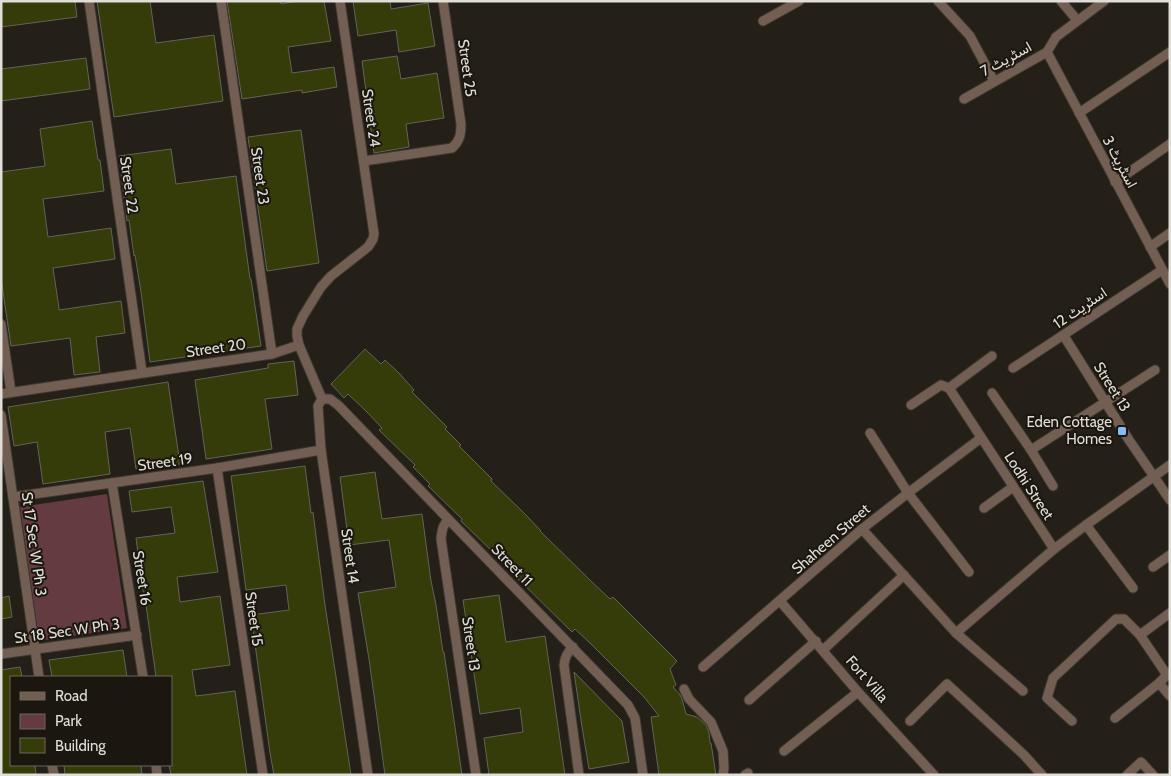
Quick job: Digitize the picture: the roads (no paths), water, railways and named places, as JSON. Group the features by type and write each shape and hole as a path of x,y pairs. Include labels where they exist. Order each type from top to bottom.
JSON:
{"street":[{"name":"Street 22","path":"89,1 142,372"},
{"name":"Street 23","path":"221,1 272,354"},
{"name":"Street 24","path":"299,345 297,328 315,296 332,276 368,247 374,234 340,1"},
{"name":"Street 25","path":"364,161 452,148 460,138 461,124 443,1"},
{"path":"763,21 799,1"},
{"path":"938,1 970,36 994,81"},
{"name":"اسٹریٹ 7","path":"964,98 1047,52 1056,37 1104,1"},
{"path":"1065,2 1077,20"},
{"name":"اسٹریٹ 3","path":"1047,52 1170,284"},
{"path":"1079,113 1170,52"},
{"path":"1115,182 1170,144"},
{"path":"1150,247 1170,233"},
{"name":"اسٹریٹ 12","path":"1013,368 1162,270"},
{"path":"1,324 6,393"},
{"name":"Street 13","path":"1064,336 1170,500"},
{"name":"Street 20","path":"6,393 272,354 299,345"},
{"name":"Street 14","path":"299,345 322,399 318,406 321,450 368,775"},
{"path":"911,405 940,385 949,388 992,356"},
{"path":"1031,450 1155,370"},
{"name":"Lodhi Street","path":"949,388 1054,549"},
{"path":"992,393 1053,486"},
{"name":"Street 11","path":"322,399 326,398 338,405 628,705 637,731 643,775"},
{"name":"St 17 Sec W Ph 3","path":"1,415 39,676"},
{"path":"870,433 908,493 969,572"},
{"name":"Shaheen Street","path":"703,667 862,529 981,438"},
{"name":"Street 19","path":"13,497 217,468 321,450"},
{"path":"956,633 1054,549 1170,465"},
{"name":"Street 15","path":"217,468 263,775"},
{"name":"Street 16","path":"112,483 143,676"},
{"path":"984,508 1013,487"},
{"name":"Street 13","path":"448,520 444,524 441,539 476,775"},
{"path":"1086,525 1133,588"},
{"path":"862,529 956,633 1023,691"},
{"path":"1153,567 1170,555"},
{"path":"823,650 904,575"},
{"name":"Fort Villa","path":"780,601 858,692 934,775"},
{"path":"1140,635 1170,613"},
{"path":"1072,721 1047,698 1053,678 1116,620 1124,619 1140,635 1167,675 1160,684 1115,718"},
{"name":"St 18 Sec W Ph 3","path":"1,654 137,635"},
{"path":"749,700 816,641"},
{"path":"573,648 568,652 564,665 579,775"},
{"path":"910,721 947,684 1024,755 1042,775"},
{"path":"1160,684 1170,696"},
{"path":"684,689 689,699 711,722 723,751 723,775"},
{"path":"784,751 858,692"},
{"path":"1127,775 1142,762 1153,775"}],"place":[{"name":"Eden Cottage Homes","path":"1122,431"}]}
